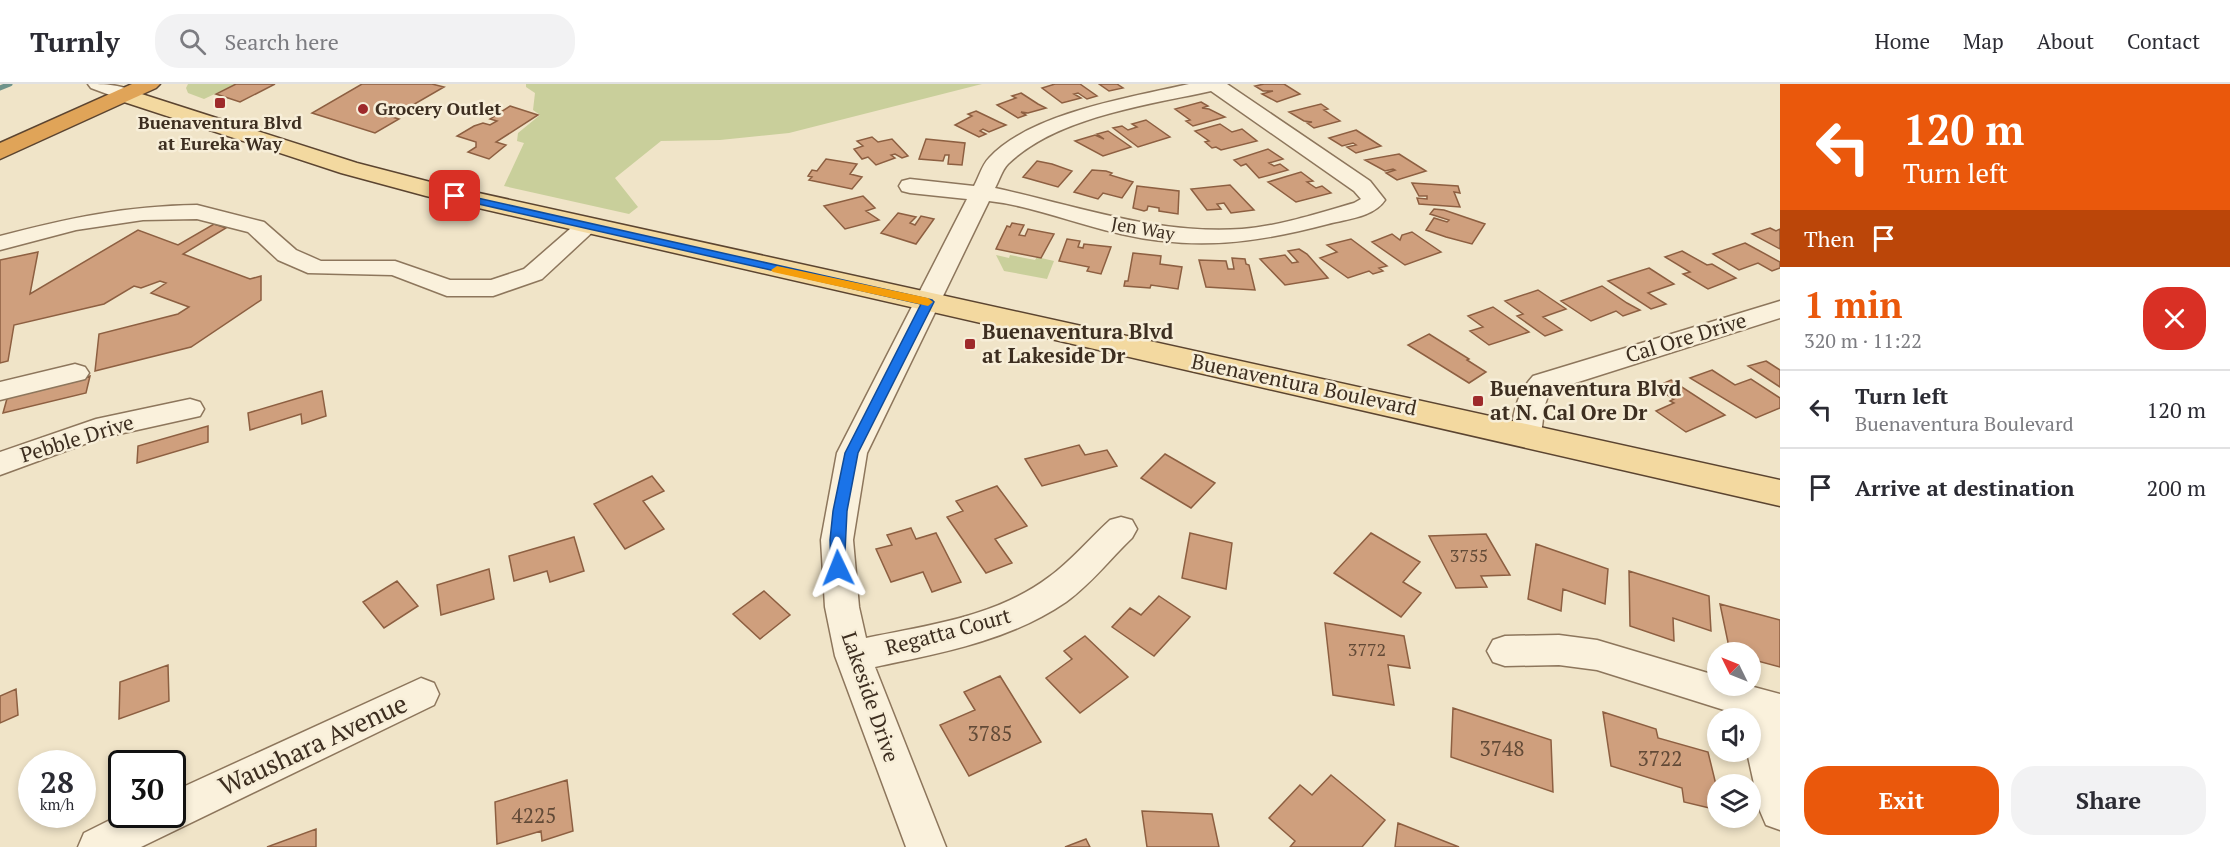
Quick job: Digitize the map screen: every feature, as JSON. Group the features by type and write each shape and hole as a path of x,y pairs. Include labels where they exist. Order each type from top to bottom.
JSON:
{"highway":[{"path":"0,153 138,89"}],"main road":[{"name":"Buenaventura Boulevard","path":"138,89 349,168 586,227 1527,434 1780,493"}],"street":[{"name":"Buenaventura Boulevard","path":"98,84 138,89"},
{"name":"Lakeside Drive","path":"926,847 853,656 842,607 837,540 852,453 997,162 1033,136 1076,120 1214,84"},
{"name":"Jen Way","path":"910,186 980,193 1055,208 1124,228 1167,235 1225,237 1272,232 1362,208 1374,200 1362,186 1214,84"},
{"path":"0,243 75,223 143,213 197,212 256,227 287,255 317,268 395,268 418,274 447,288 493,288 533,274 586,227"},
{"name":"Cal Ore Drive","path":"1527,434 1530,402 1543,383 1780,309"},
{"path":"0,391 75,374"},
{"name":"Pebble Drive","path":"0,464 96,429 190,409"},
{"name":"Regatta Court","path":"853,656 993,624 1024,612 1056,591 1121,529"},
{"path":"1505,651 1559,650 1597,655 1768,708 1780,811"},
{"name":"Waushara Avenue","path":"186,805 421,694"},
{"path":"98,847 137,828"}],"green space":[{"path":"188,84 236,84 204,99 188,93 186,88"},
{"path":"526,84 982,84 789,133 720,140 661,141 615,178 638,207 629,214 504,186 524,143 517,141 518,133 540,115 533,110 535,93 526,87"},
{"path":"996,255 1035,260 1037,257 1054,261 1047,279 1004,271"}],"building":[{"path":"236,84 275,84 240,102 216,94"},
{"name":"Grocery Outlet","path":"362,84 432,84 444,87 392,117 399,119 375,133 312,113"},
{"path":"1055,84 1080,84 1097,96 1087,99 1078,93 1074,94 1081,98 1062,103 1042,88"},
{"path":"1099,84 1117,84 1123,88 1109,91"},
{"path":"1284,84 1300,94 1277,102 1262,94 1273,91 1263,91 1255,86"},
{"path":"1021,93 1046,108 1028,113 1021,112 1026,115 1018,118 997,105 1016,98 1012,96"},
{"path":"1201,102 1208,106 1202,108 1225,117 1193,126 1186,121 1190,120 1175,109"},
{"path":"1321,104 1328,109 1324,110 1340,121 1314,128 1307,123 1312,122 1304,121 1289,112"},
{"path":"510,106 538,115 496,142 506,145 489,159 468,152 476,147 476,142 457,136 483,123 490,125 497,121 490,119"},
{"path":"976,111 1006,125 989,132 983,129 980,131 986,134 979,137 955,125 972,116 968,114"},
{"path":"1146,120 1170,137 1138,147 1113,128 1122,126 1128,130 1137,127 1132,124"},
{"path":"1220,124 1232,132 1242,129 1257,141 1221,150 1216,147 1212,148 1205,142 1209,141 1195,131"},
{"path":"1356,130 1381,146 1356,153 1347,147 1356,145 1353,143 1342,146 1329,138"},
{"path":"1108,131 1131,147 1103,156 1075,141 1095,135 1104,139 1097,134"},
{"path":"872,137 878,142 892,139 908,156 902,158 895,154 891,155 895,158 876,165 868,157 862,159 854,149 863,146 857,141"},
{"path":"926,139 965,143 962,165 948,164 949,155 945,155 943,161 919,159"},
{"path":"1268,149 1283,159 1269,163 1274,166 1280,164 1288,170 1259,178 1246,164 1241,166 1234,160"},
{"path":"1399,154 1426,171 1397,180 1386,173 1395,170 1385,171 1365,160"},
{"path":"826,159 857,164 850,174 862,177 852,189 809,180 812,177 808,176 812,170 817,171"},
{"path":"1037,161 1072,171 1058,187 1023,177"},
{"path":"1092,170 1106,171 1112,173 1110,175 1133,182 1122,198 1103,193 1098,199 1074,192"},
{"path":"1301,172 1313,181 1307,182 1316,188 1322,186 1331,193 1296,202 1268,182"},
{"path":"1412,183 1458,186 1460,193 1454,192 1460,207 1419,204 1417,198 1427,199 1427,196 1419,196"},
{"path":"1230,185 1254,210 1231,213 1224,203 1217,204 1221,209 1207,210 1191,189"},
{"path":"1137,186 1179,191 1178,214 1159,211 1159,208 1148,206 1144,211 1133,208"},
{"path":"863,196 875,208 866,211 879,220 845,229 824,206"},
{"path":"1434,209 1444,210 1485,224 1472,244 1446,237 1426,230 1434,218 1447,222 1449,220 1430,214"},
{"path":"898,213 916,217 910,223 915,225 921,216 934,219 916,244 881,233"},
{"path":"1012,223 1024,225 1019,235 1025,236 1028,229 1054,234 1041,258 996,249 1007,226 1010,227"},
{"path":"214,224 226,228 183,254 250,279 261,276 261,300 191,347 95,371 99,334 178,314 189,307 151,293 166,283 160,281 141,288 134,286 104,304 14,325 8,361 0,363 0,260 38,252 30,294 138,230 178,245"},
{"path":"1770,228 1776,231 1780,229 1780,249 1752,234"},
{"path":"1412,232 1441,252 1405,265 1372,242 1392,234 1400,240 1402,235"},
{"path":"1067,239 1080,241 1078,247 1083,248 1084,244 1111,247 1101,274 1087,271 1089,267 1059,261"},
{"path":"1351,239 1387,266 1379,268 1383,271 1373,274 1369,271 1348,278 1320,258 1337,252 1327,245"},
{"path":"1745,243 1780,262 1780,268 1772,271 1758,263 1739,270 1713,254"},
{"path":"1299,249 1307,254 1328,278 1285,285 1260,259 1285,255 1292,263 1298,262 1288,251"},
{"path":"1682,251 1736,278 1708,289 1683,274 1690,272 1665,257"},
{"path":"1133,253 1161,256 1160,264 1182,267 1178,289 1151,285 1150,288 1124,286 1125,281 1128,281"},
{"path":"1232,258 1245,259 1246,264 1249,265 1255,290 1206,287 1199,260 1226,261 1228,269 1234,269"},
{"path":"1649,268 1674,284 1648,293 1666,304 1651,309 1608,281"},
{"path":"1602,286 1640,310 1623,316 1616,311 1591,321 1561,301"},
{"path":"1538,290 1566,309 1543,317 1562,330 1545,336 1517,316 1523,314 1505,301"},
{"path":"1493,307 1529,332 1489,345 1470,331 1483,327 1468,316"},
{"path":"1429,334 1486,372 1469,383 1408,345"},
{"path":"1766,361 1780,370 1780,387 1748,366"},
{"path":"1712,370 1735,385 1751,379 1780,398 1780,408 1756,418 1690,378"},
{"path":"90,376 86,393 3,413 8,395"},
{"path":"1671,380 1725,415 1686,432 1656,411 1674,403 1670,401 1674,399 1655,387"},
{"path":"322,391 326,416 302,424 301,414 250,430 248,413"},
{"path":"208,426 208,442 137,463 138,446"},
{"path":"1079,445 1085,455 1107,450 1117,466 1042,486 1025,459"},
{"path":"1165,454 1215,483 1191,508 1141,478"},
{"path":"652,476 664,491 643,501 664,529 625,549 594,504"},
{"path":"997,486 1027,526 995,539 1012,563 986,573 947,517 963,511 956,501"},
{"path":"911,528 916,539 936,533 961,582 932,592 923,572 891,582 876,549 892,545 887,535"},
{"path":"1190,533 1232,543 1226,589 1182,578"},
{"path":"1371,533 1420,562 1403,582 1421,593 1401,617 1334,573"},
{"path":"1486,534 1510,575 1481,576 1487,587 1456,588 1429,536"},
{"path":"574,537 584,571 550,582 547,571 514,581 509,556"},
{"path":"1536,544 1608,569 1605,604 1563,589 1561,611 1528,599"},
{"path":"489,569 494,599 441,615 437,585"},
{"path":"1629,571 1709,596 1711,631 1673,618 1674,641 1630,626"},
{"path":"397,581 418,606 384,628 363,602"},
{"path":"764,591 790,615 760,639 733,614"},
{"path":"1159,596 1190,617 1154,656 1112,627 1130,608 1141,615"},
{"path":"1720,604 1780,620 1780,667 1761,662 1761,642 1728,642"},
{"path":"1325,623 1404,636 1410,668 1388,665 1394,705 1333,695"},
{"path":"1085,636 1128,677 1080,713 1046,678 1072,659 1064,651"},
{"path":"168,665 169,701 119,719 120,682"},
{"path":"1000,676 1041,742 969,776 940,725 975,710 964,692"},
{"path":"16,689 18,715 0,723 0,696"},
{"path":"1453,708 1551,740 1553,792 1451,757"},
{"path":"1603,712 1656,729 1658,738 1707,752 1707,762 1710,762 1713,774 1707,774 1707,807 1684,802 1682,788 1611,766"},
{"path":"1331,775 1385,820 1362,847 1290,847 1295,841 1269,818 1300,785 1312,795"},
{"path":"567,780 573,831 542,841 541,831 497,844 495,802"},
{"path":"1142,811 1212,814 1219,847 1147,847"},
{"path":"1398,823 1459,847 1395,847"},
{"path":"316,829 316,847 267,847"},
{"path":"1086,839 1090,847 1065,847"}],"waterway":[{"path":"0,88 10,84"}],"slow traffic":[{"path":"777,270 928,302"}],"place":[{"name":"Buenaventura Blvd at Eureka Way","path":"220,103"},
{"name":"Grocery Outlet","path":"363,109"},
{"name":"Buenaventura Blvd at Lakeside Dr","path":"970,344"},
{"name":"Buenaventura Blvd at N. Cal Ore Dr","path":"1478,401"}],"route":[{"path":"455,196 928,302 852,453 840,511 837,540 838,568"}]}
